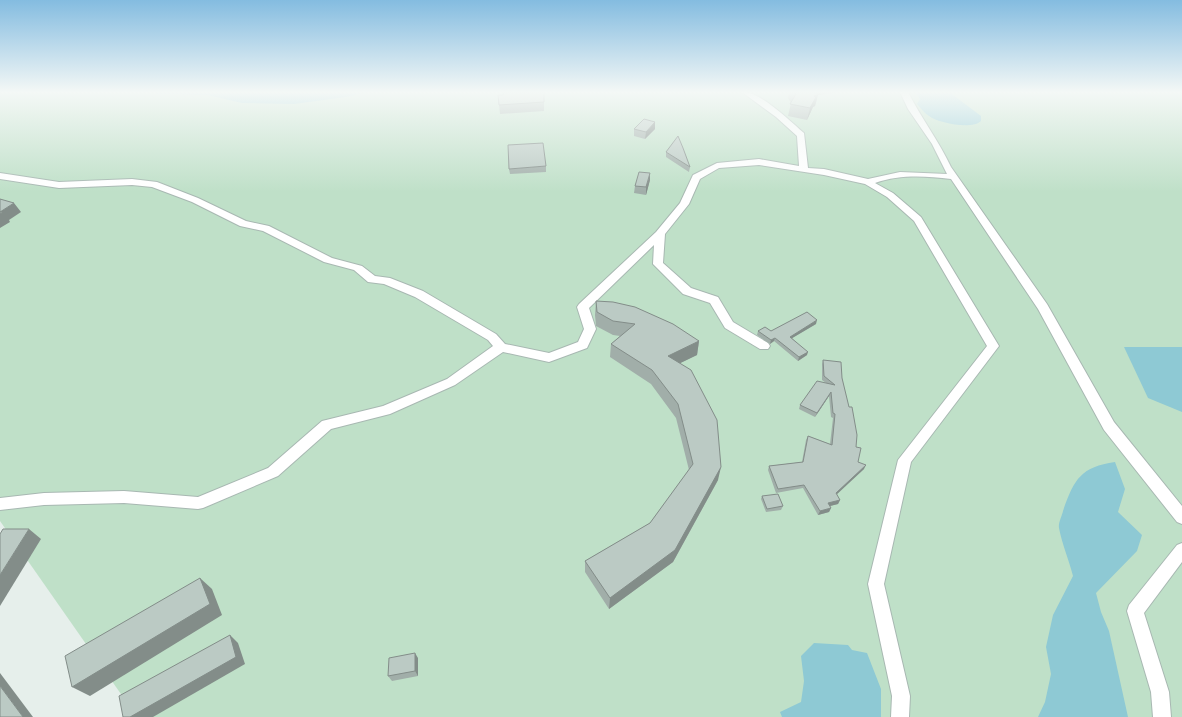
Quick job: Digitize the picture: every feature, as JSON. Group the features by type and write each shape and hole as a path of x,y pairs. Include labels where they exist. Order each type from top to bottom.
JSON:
{"street":[{"path":"791,125 801,135 804,170"},
{"path":"923,125 936,144 947,167 1043,307 1109,426 1182,517"},
{"path":"0,176 59,185 89,185 132,182 154,184 195,200 243,224 266,228 328,260 358,268 372,279 386,281 419,294 492,337 501,347 549,358 583,346 590,328 583,307 660,234 684,204 696,177 717,166 759,162 824,172 868,182 890,195 918,219 992,346 905,460 876,584 901,696 900,717"},
{"path":"868,182 884,176 904,174 953,176"},
{"path":"660,234 658,264 687,291 714,300 729,325 764,346"},
{"path":"0,504 44,499 124,497 198,503 273,472 327,425 385,410 451,382 501,347"},
{"path":"1162,717 1160,692 1135,611 1182,550"}],"green space":[{"path":"0,125 1182,125 1182,717 137,717 0,521"}],"water":[{"path":"1124,347 1182,347 1182,412 1148,398"},
{"path":"1115,462 1125,489 1118,512 1142,535 1137,551 1096,593 1101,612 1109,631 1128,717 1038,717 1045,702 1051,674 1046,647 1053,615 1073,576 1060,534 1060,522 1067,500 1080,476 1094,467"},
{"path":"814,643 848,645 852,650 867,653 881,689 881,717 782,717 780,712 801,702 804,681 801,656"}],"building":[{"path":"638,125 652,125 646,132 634,129"},
{"path":"678,136 683,148 690,167 666,152"},
{"path":"543,143 546,166 509,169 508,145"},
{"path":"639,172 650,173 646,187 635,186"},
{"path":"0,199 14,203 0,212"},
{"path":"596,301 613,302 635,307 673,324 699,341 668,356 691,370 717,420 721,467 675,550 610,598 585,561 650,523 693,464 678,404 652,370 611,344 635,324 613,321 597,312"},
{"path":"807,312 817,320 790,337 808,352 799,357 775,338 771,340 758,331 765,327 771,331"},
{"path":"823,360 841,362 842,378 849,407 852,407 857,435 856,447 861,448 858,462 866,465 836,493 840,500 828,503 831,508 820,511 804,485 778,489 769,466 803,462 808,436 832,445 835,414 833,413 831,392 817,413 800,405 817,381 835,385 824,376"},
{"path":"778,494 783,506 767,509 762,496"},
{"path":"3,529 29,529 0,575 0,534"},
{"path":"200,578 210,604 72,687 65,656"},
{"path":"230,635 236,657 130,717 123,717 119,696"},
{"path":"415,653 415,671 388,676 389,658"},
{"path":"0,686 23,717 0,717"}]}
